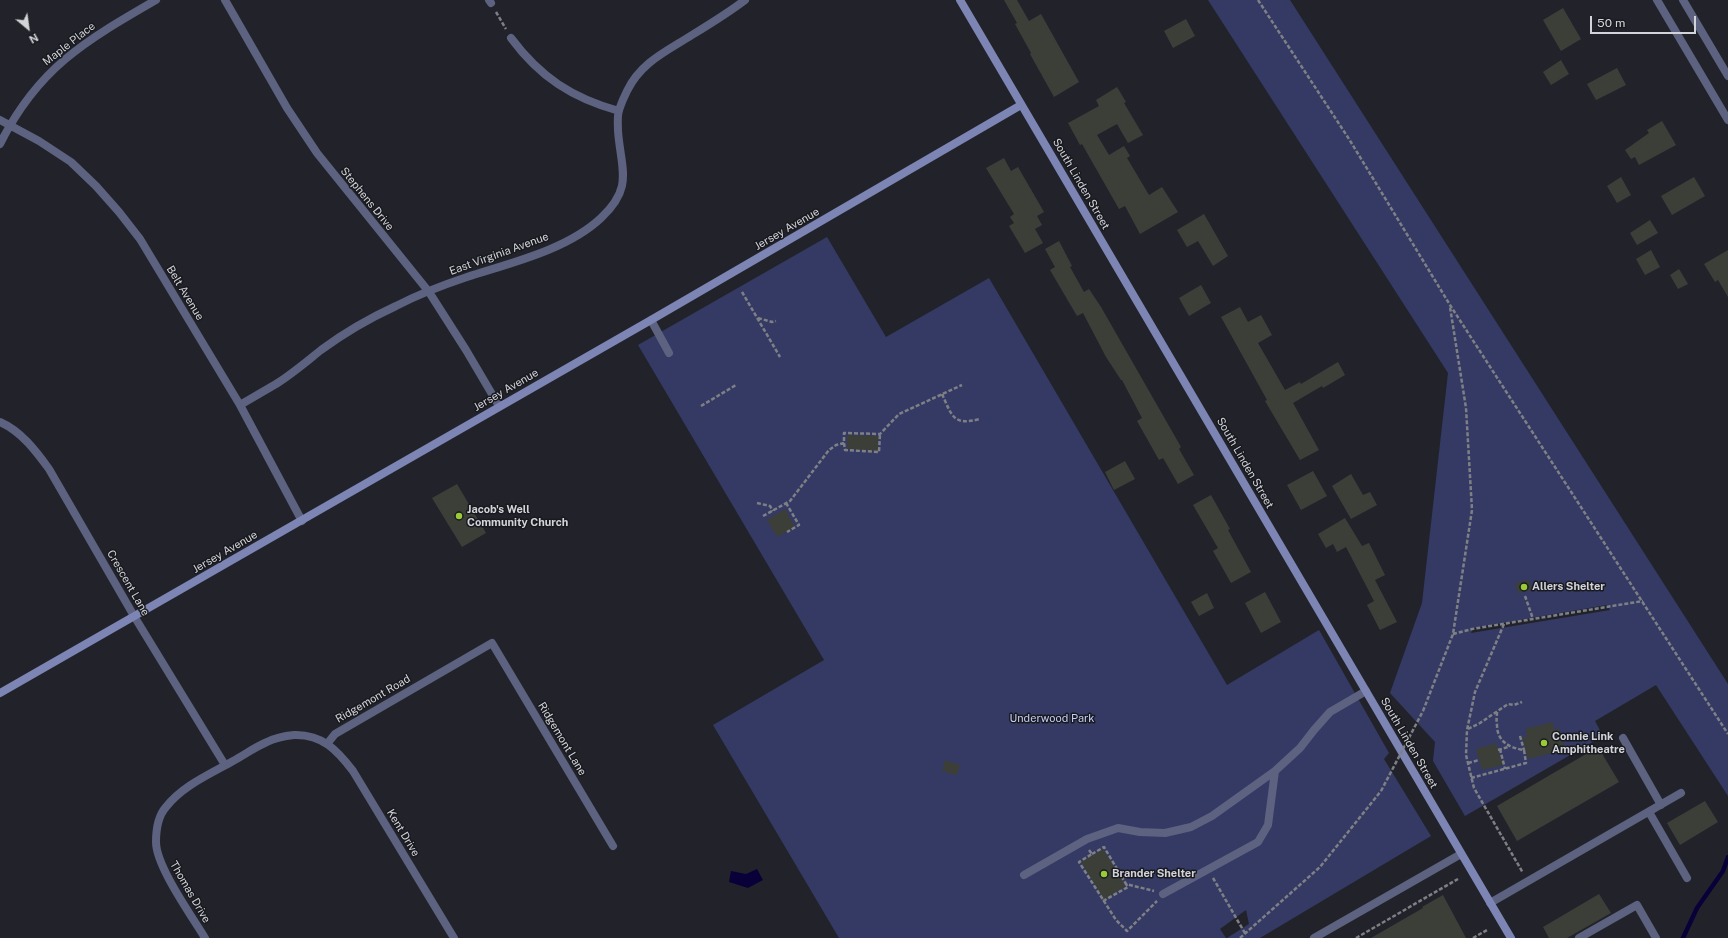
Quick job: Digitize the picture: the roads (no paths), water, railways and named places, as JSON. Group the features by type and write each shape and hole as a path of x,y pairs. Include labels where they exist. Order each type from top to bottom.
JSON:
{"street":[{"name":"Maple Place","path":"0,144 9,125 44,77 97,34 156,0"},
{"name":"Stephens Drive","path":"225,0 287,108 317,153 428,292 466,350 499,406"},
{"name":"East Virginia Avenue","path":"240,405 303,366 321,351 363,322 428,292 467,277 539,254 562,243 599,220 617,199 622,188 624,168 619,137 619,111 627,90 637,75 650,62 728,13 745,0"},
{"name":"South Linden Street","path":"960,0 1510,938"},
{"path":"1657,0 1728,120"},
{"path":"1683,0 1728,76"},
{"path":"511,38 536,67 551,80 588,101 619,111"},
{"name":"Jersey Avenue","path":"0,693 302,521 1021,105"},
{"name":"Belt Avenue","path":"0,120 39,141 71,162 96,186 140,239 240,405 302,521"},
{"path":"651,320 669,353"},
{"name":"Crescent Lane","path":"0,422 18,434 34,449 49,469 134,616 224,765"},
{"name":"Ridgemont Road","path":"327,744 336,734 492,643"},
{"name":"Ridgemont Lane","path":"492,643 613,846"},
{"path":"1024,875 1084,841 1118,828 1140,832 1165,833 1191,827 1218,812 1275,771 1300,748 1330,712 1366,691"},
{"path":"224,765 268,741 281,737 295,735 312,738 327,744"},
{"path":"1623,738 1661,805"},
{"name":"Kent Drive","path":"327,744 339,752 353,771 454,938"},
{"name":"Thomas Drive","path":"205,938 162,866 158,854 156,832 162,813 172,799 224,765"},
{"path":"1163,894 1258,842 1263,836 1268,825 1275,771"},
{"path":"1490,903 1529,882 1681,793"},
{"path":"1649,812 1687,878"},
{"path":"1314,938 1461,854"},
{"path":"1579,938 1637,905 1656,938"}],"waterway":[{"path":"1683,938 1697,908 1723,871 1728,857"}],"place":[{"name":"Jacob's Well Community Church","path":"459,516"},
{"name":"Allers Shelter","path":"1524,587"},
{"name":"Connie Link Amphitheatre","path":"1544,743"},
{"name":"Brander Shelter","path":"1104,874"}],"park label":[{"name":"Underwood Park","path":"1052,719"}]}
